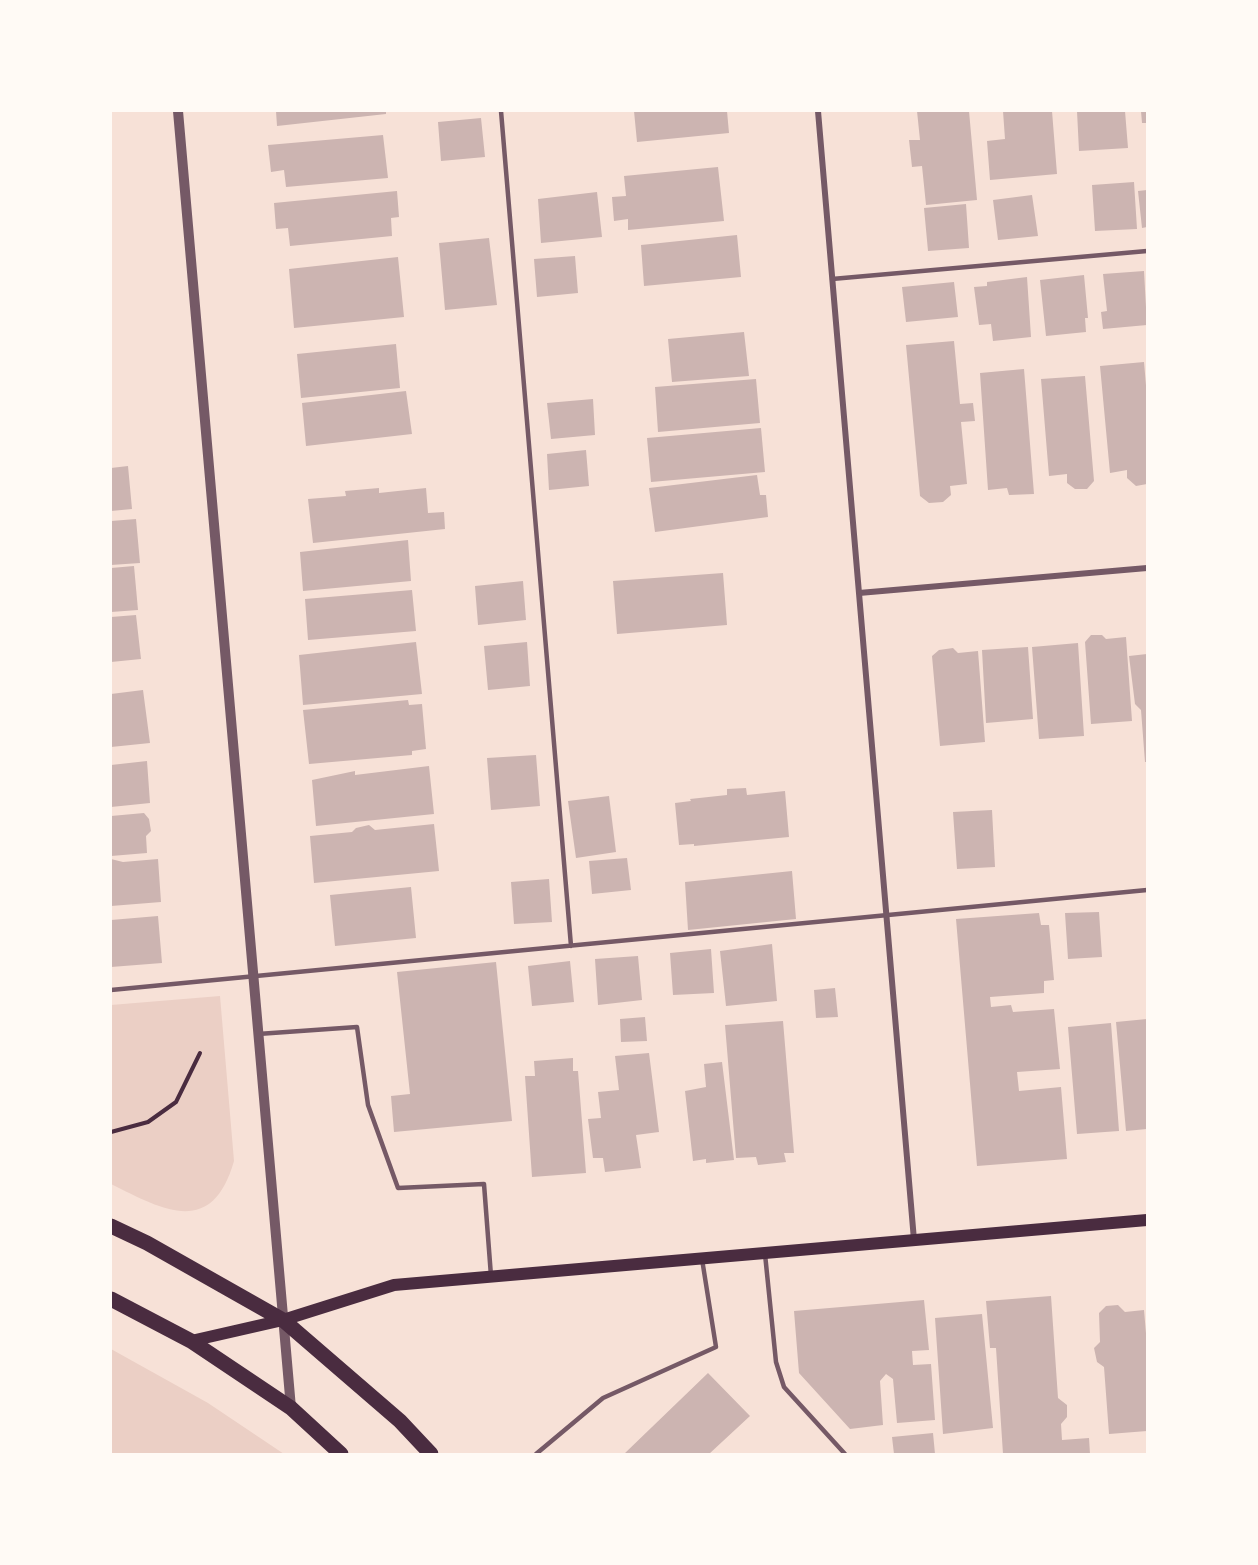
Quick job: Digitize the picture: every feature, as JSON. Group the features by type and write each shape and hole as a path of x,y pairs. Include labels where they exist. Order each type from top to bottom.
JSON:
{"main road":[{"path":"191,1341 283,1320 394,1285 1147,1220"},
{"path":"111,1226 283,1320 400,1421 431,1454"},
{"path":"111,1299 191,1341 291,1408 341,1454"}],"street":[{"path":"178,111 291,1408"},
{"path":"818,111 914,1240"},
{"path":"859,593 1147,568"}],"lane":[{"path":"501,111 571,946"},
{"path":"832,279 1147,251"},
{"path":"111,990 1147,890"},
{"path":"257,1035 357,1027 368,1105 398,1188 484,1184 491,1276"},
{"path":"765,1254 776,1362 784,1387 844,1454"},
{"path":"536,1454 603,1398 716,1347 702,1259"}],"path":[{"path":"111,1132 148,1122 176,1102 200,1053"}],"shaded area":[{"path":"220,996 234,1161 225,1185 213,1201 199,1209 184,1211 167,1208 111,1184 111,1005"},
{"path":"111,1349 208,1403 284,1454 111,1454"}],"building":[{"path":"276,111 386,111 386,114 277,126"},
{"path":"634,111 727,111 729,133 637,142"},
{"path":"917,111 969,111 977,200 926,205 922,166 912,167 909,140 920,140"},
{"path":"1003,111 1052,111 1057,174 990,180 987,141 1005,139"},
{"path":"1077,111 1125,111 1128,148 1079,151"},
{"path":"1141,111 1147,111 1147,123 1142,123"},
{"path":"481,118 485,157 441,161 438,122"},
{"path":"383,135 388,178 286,187 284,170 271,172 268,145"},
{"path":"718,167 724,221 628,230 628,219 614,221 612,197 626,196 624,176"},
{"path":"1134,182 1137,229 1095,231 1092,185"},
{"path":"1147,190 1147,227 1142,228 1138,191"},
{"path":"397,191 399,217 391,218 392,236 290,246 288,228 276,229 274,203"},
{"path":"597,192 602,237 541,243 538,199"},
{"path":"1032,195 1038,236 998,240 993,200"},
{"path":"966,204 969,248 928,251 924,208"},
{"path":"737,235 741,277 644,286 641,245"},
{"path":"489,238 497,305 445,310 439,243"},
{"path":"575,256 578,293 537,297 534,259"},
{"path":"398,257 404,317 294,328 289,269"},
{"path":"1144,271 1147,325 1103,329 1101,312 1107,311 1103,274"},
{"path":"1084,275 1088,318 1085,318 1086,332 1046,336 1040,280"},
{"path":"1027,277 1031,337 993,341 991,324 979,325 974,287 987,286 987,282"},
{"path":"954,282 958,317 906,322 902,287"},
{"path":"744,332 749,376 672,382 668,339"},
{"path":"954,341 960,404 973,403 975,421 961,422 967,484 950,486 951,495 943,502 929,503 920,496 906,345"},
{"path":"396,344 400,388 301,398 297,354"},
{"path":"1144,362 1147,397 1147,484 1136,486 1127,478 1127,470 1110,473 1100,366"},
{"path":"1024,369 1034,494 1009,495 1007,488 988,490 980,373"},
{"path":"1085,376 1094,481 1087,489 1075,489 1067,483 1067,474 1049,476 1041,379"},
{"path":"756,379 760,423 658,432 655,387"},
{"path":"406,391 412,434 306,446 302,403"},
{"path":"593,399 595,435 551,439 547,403"},
{"path":"761,428 765,472 651,482 647,438"},
{"path":"586,450 589,486 549,490 547,454"},
{"path":"128,466 132,509 111,511 111,468"},
{"path":"757,475 760,495 766,495 768,517 655,532 649,488"},
{"path":"379,488 379,493 426,488 428,513 444,512 445,529 313,543 308,499 346,496 345,491"},
{"path":"136,519 140,563 111,565 111,521"},
{"path":"408,540 411,581 303,591 300,552"},
{"path":"134,566 138,610 111,612 111,568"},
{"path":"723,573 727,625 617,634 613,581"},
{"path":"523,581 526,620 478,625 475,586"},
{"path":"412,590 416,631 308,640 305,599"},
{"path":"136,615 141,659 111,662 111,617"},
{"path":"1091,635 1102,635 1106,639 1126,637 1132,721 1091,724 1085,642"},
{"path":"416,642 422,694 303,705 299,655"},
{"path":"527,642 530,686 488,690 484,646"},
{"path":"1078,643 1084,736 1039,739 1032,647"},
{"path":"1028,647 1033,719 986,723 982,650"},
{"path":"953,648 958,653 978,651 985,742 940,746 932,656 939,650"},
{"path":"1147,654 1147,762 1145,762 1141,710 1135,704 1129,656"},
{"path":"143,690 150,743 111,747 111,694"},
{"path":"408,700 409,705 422,704 426,749 412,751 412,755 309,764 303,710"},
{"path":"536,755 540,806 491,810 487,758"},
{"path":"147,761 150,803 111,807 111,765"},
{"path":"429,766 434,814 316,826 312,780 355,771 355,775"},
{"path":"746,788 747,795 785,791 789,837 694,846 694,844 679,845 675,803 727,795 727,789"},
{"path":"609,796 616,852 576,858 568,801"},
{"path":"992,810 995,867 957,869 953,812"},
{"path":"144,813 149,819 151,831 146,836 147,853 111,856 111,816"},
{"path":"434,824 439,871 314,883 310,836 352,832 356,828 369,825 375,830"},
{"path":"627,858 631,890 592,894 589,861"},
{"path":"111,859 123,862 158,859 161,902 111,906"},
{"path":"792,871 796,919 688,930 685,882"},
{"path":"549,879 552,922 514,924 511,882"},
{"path":"411,887 416,938 335,946 330,895"},
{"path":"1099,912 1102,957 1068,959 1065,913"},
{"path":"1039,913 1041,925 1049,925 1054,980 1044,981 1044,993 990,997 991,1007 1011,1005 1013,1012 1054,1009 1060,1069 1017,1072 1019,1091 1061,1087 1067,1159 977,1166 956,919"},
{"path":"158,916 162,963 111,967 111,920"},
{"path":"772,944 777,1001 726,1006 720,951"},
{"path":"711,949 714,993 673,995 670,953"},
{"path":"638,956 642,1000 598,1005 595,959"},
{"path":"570,961 574,1002 532,1006 528,966"},
{"path":"496,962 512,1121 394,1132 391,1096 410,1094 397,972"},
{"path":"835,988 838,1017 816,1018 814,990"},
{"path":"645,1017 647,1041 621,1042 620,1019"},
{"path":"1147,1019 1147,1129 1126,1131 1116,1022"},
{"path":"783,1021 794,1153 784,1153 786,1162 758,1165 756,1157 736,1158 725,1025"},
{"path":"1111,1023 1119,1131 1077,1134 1068,1027"},
{"path":"649,1053 659,1132 636,1135 641,1168 605,1172 603,1158 593,1158 588,1119 601,1118 598,1092 619,1090 615,1056"},
{"path":"573,1058 573,1071 578,1071 586,1173 532,1177 525,1076 535,1076 534,1061"},
{"path":"722,1062 734,1160 706,1163 706,1159 693,1161 685,1091 706,1087 704,1064"},
{"path":"1051,1296 1058,1398 1067,1405 1067,1417 1061,1424 1062,1440 1089,1438 1090,1454 1003,1454 996,1348 990,1348 986,1301"},
{"path":"924,1300 929,1350 912,1351 913,1365 931,1364 935,1420 897,1423 893,1379 886,1374 880,1381 883,1425 850,1429 799,1373 794,1311"},
{"path":"1118,1305 1125,1312 1144,1310 1147,1345 1147,1431 1109,1434 1104,1367 1097,1362 1094,1348 1100,1342 1099,1313 1106,1306"},
{"path":"982,1314 993,1428 943,1434 935,1318"},
{"path":"708,1373 750,1416 709,1454 624,1454"},
{"path":"933,1433 935,1454 894,1454 892,1437"}]}
